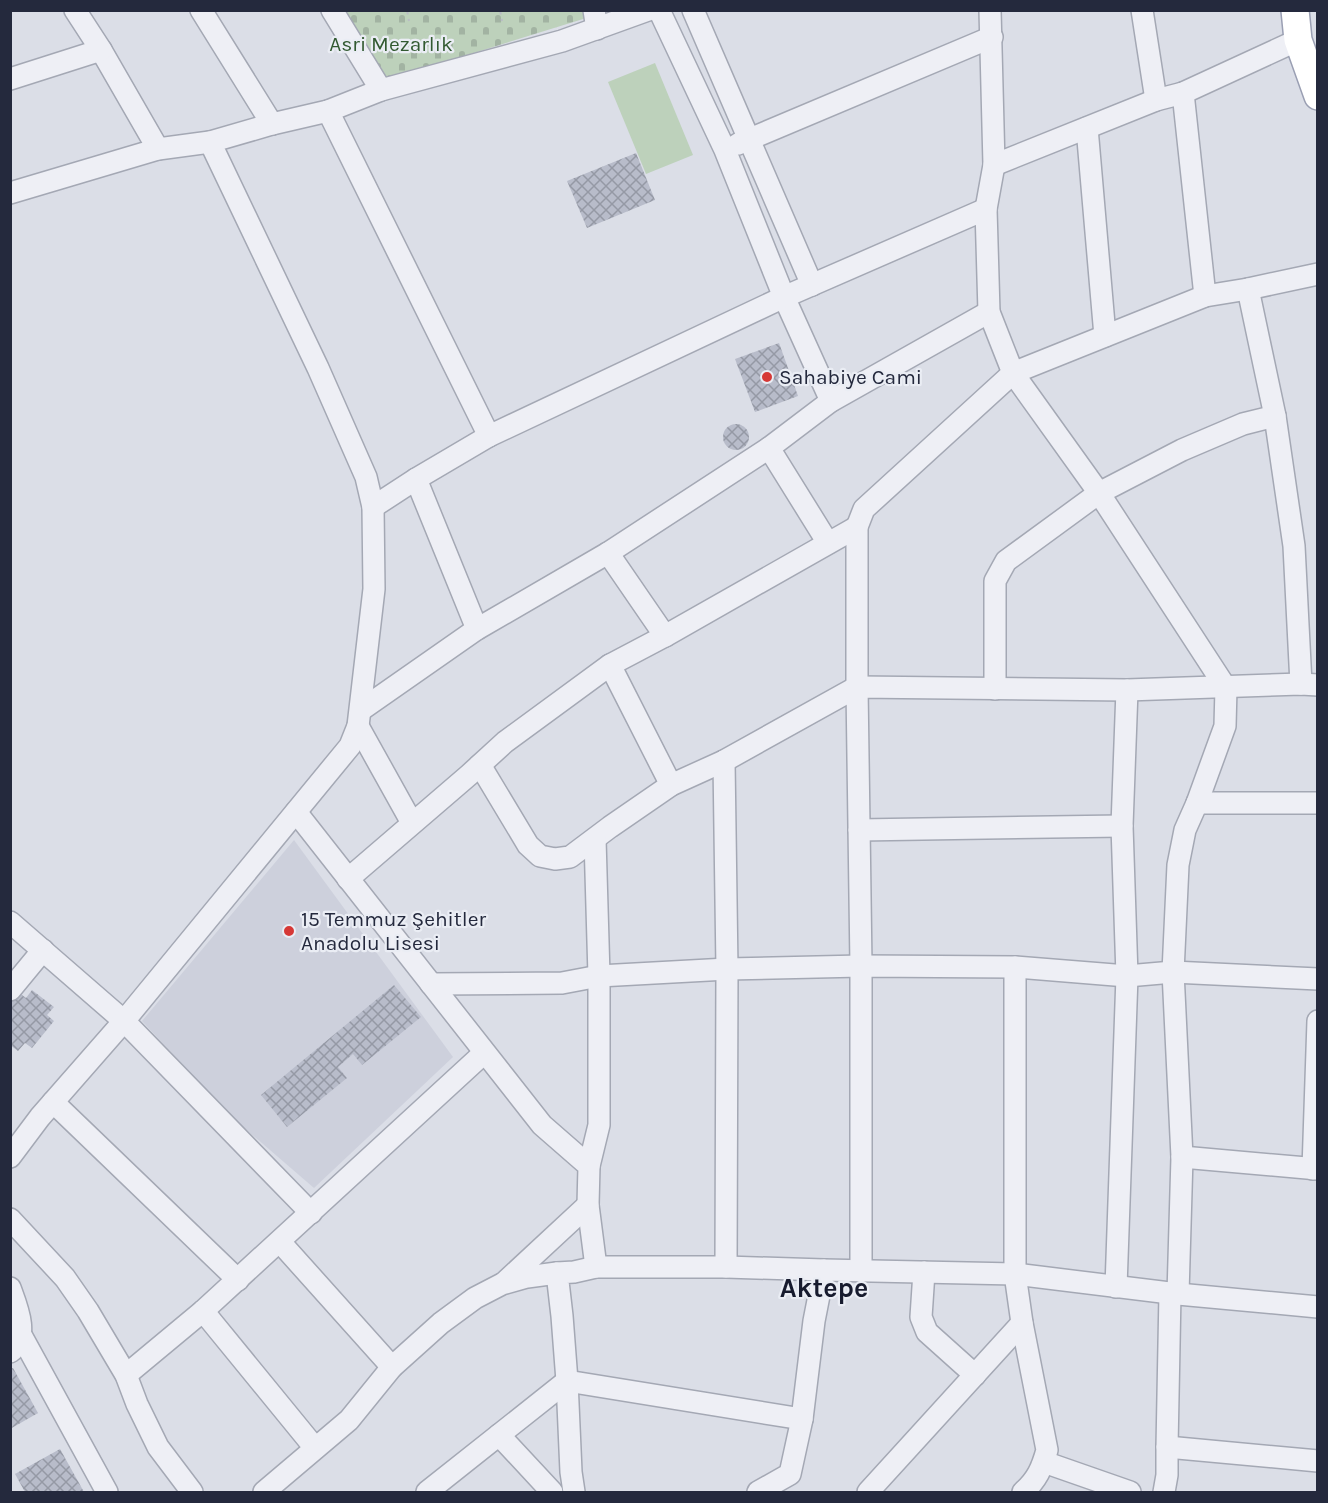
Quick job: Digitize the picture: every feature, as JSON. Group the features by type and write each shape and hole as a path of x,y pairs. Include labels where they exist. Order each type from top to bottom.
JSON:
{"main road":[{"path":"1295,10 1298,40 1317,96"}],"street":[{"path":"75,10 101,50 158,149"},
{"path":"201,10 273,124"},
{"path":"332,10 381,90"},
{"path":"10,193 158,149 210,142 328,111 381,90 562,41 595,20 648,10"},
{"path":"659,10 725,150 784,297 831,402"},
{"path":"693,10 812,285"},
{"path":"990,10 994,165 986,209 988,312 1013,373 1099,493 1226,688 1225,726 1185,830 1178,865 1173,972 1182,1157 1167,1475 1164,1492"},
{"path":"1142,10 1156,100"},
{"path":"725,150 992,37"},
{"path":"994,165 1156,100 1183,93 1298,40"},
{"path":"10,80 101,50"},
{"path":"1183,93 1205,296"},
{"path":"328,111 489,436"},
{"path":"1088,128 1105,336"},
{"path":"10,1157 53,1101 124,1020 350,746 359,718 374,589 373,507 366,477 328,389 210,142"},
{"path":"373,507 489,436 784,297 986,209"},
{"path":"861,1271 857,527 864,509 1013,373 1205,296 1317,274"},
{"path":"480,765 528,845 540,856 555,859 570,857 671,785 724,760 857,687 1127,690 1309,685 1294,546 1275,416 1248,289"},
{"path":"359,718 477,629 608,553 769,448 831,402 988,312"},
{"path":"995,689 995,581 1006,561 1099,493 1182,450 1243,424 1275,416"},
{"path":"769,448 828,543"},
{"path":"416,479 477,629"},
{"path":"348,879 505,742 610,665 857,527"},
{"path":"608,553 665,636"},
{"path":"610,665 671,785"},
{"path":"1116,1287 1127,975 1122,826 1127,690"},
{"path":"359,718 412,823"},
{"path":"724,760 727,969 726,1267"},
{"path":"1197,803 1317,803"},
{"path":"296,812 542,1125 590,1166"},
{"path":"859,830 1122,826"},
{"path":"595,838 599,976 599,1125 590,1166 588,1205 596,1267"},
{"path":"10,922 124,1020 311,1213"},
{"path":"10,990 43,950"},
{"path":"430,984 562,983 599,976 727,969 861,966 1015,967 1127,975 1173,972 1317,979"},
{"path":"1015,967 1015,1274 1022,1323 1047,1450 1042,1468 1032,1485 1023,1492"},
{"path":"1182,1157 1315,1169 1317,1021"},
{"path":"126,1375 238,1280 484,1053"},
{"path":"53,1101 238,1280"},
{"path":"502,1284 588,1205"},
{"path":"10,1219 65,1278 88,1311 126,1375 137,1404 158,1446 192,1492"},
{"path":"280,1242 392,1366"},
{"path":"264,1492 349,1420 392,1366 441,1323 475,1298 502,1284 527,1277 596,1267 726,1267 1015,1274 1116,1287 1317,1307"},
{"path":"758,1492 792,1483 814,1321 824,1270"},
{"path":"557,1272 574,1492"},
{"path":"924,1272 921,1317 927,1332 975,1376"},
{"path":"10,1288 19,1313 16,1344 107,1492"},
{"path":"203,1311 315,1448"},
{"path":"868,1492 1022,1323"},
{"path":"427,1492 567,1382 802,1419"},
{"path":"499,1435 552,1492"},
{"path":"1167,1447 1317,1461"},
{"path":"1044,1462 1130,1492"}],"path":[{"path":"407,10 410,21"},
{"path":"500,10 502,21"}],"shaded area":[{"name":"15 Temmuz Şehitler Anadolu Lisesi","path":"294,840 453,1057 314,1188 227,1113 142,1021"}],"green space":[{"name":"Asri Mezarlık","path":"331,11 609,11 377,83"},
{"path":"655,63 693,155 646,174 608,82"}],"building":[{"path":"636,153 655,200 587,228 567,181"},
{"name":"Sahabiye Cami","path":"779,343 798,396 755,412 735,359"},
{"path":"736,424 745,428 749,437 745,446 736,450 727,446 723,437 727,428"},
{"path":"394,985 421,1017 362,1065 353,1054 338,1067 347,1078 287,1127 261,1095"},
{"path":"32,990 54,1007 47,1015 54,1021 32,1048 25,1043 18,1051 10,1045 10,1002 18,992 26,998"},
{"path":"13,1368 38,1413 10,1429 10,1369"},
{"path":"60,1449 84,1492 25,1492 15,1474"}],"place":[{"name":"Sahabiye Cami","path":"767,377"},
{"name":"15 Temmuz Şehitler Anadolu Lisesi","path":"289,931"}],"district":[{"name":"Aktepe","path":"824,1288"}]}
